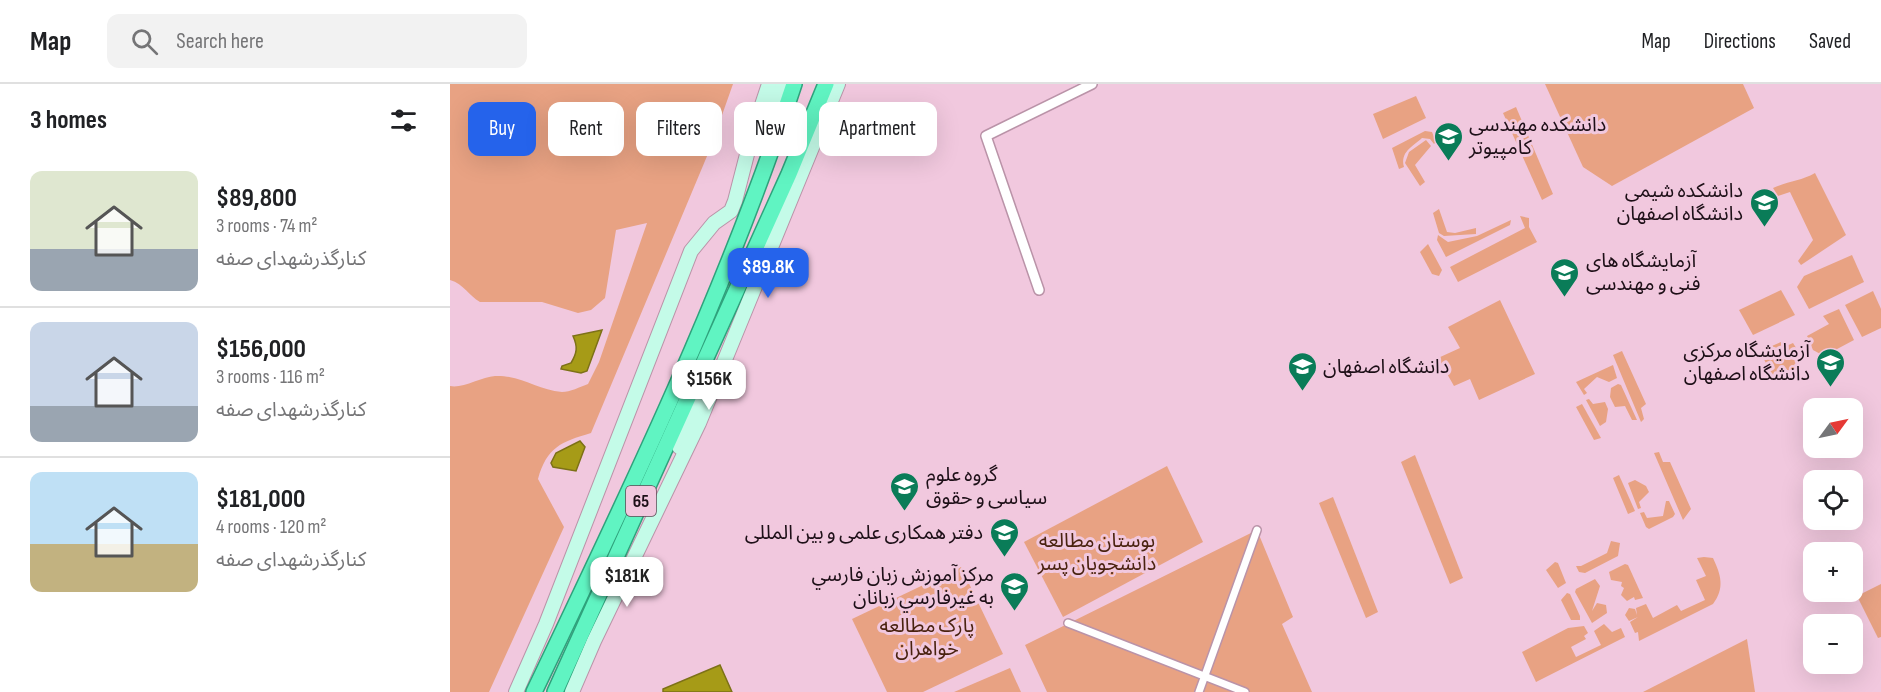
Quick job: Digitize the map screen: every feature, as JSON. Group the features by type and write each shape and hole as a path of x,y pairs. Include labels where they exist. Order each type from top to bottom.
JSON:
{"highway":[{"name":"65","path":"534,692 612,529 739,240 794,84"},
{"name":"65","path":"555,692 789,174 826,84"}],"main road":[{"path":"516,692 546,624 691,251 714,223 731,211 769,84"},
{"path":"764,174 780,84"},
{"path":"564,692 703,413 838,84"},
{"path":"572,692 658,506 727,311"}],"street":[{"path":"1039,290 986,136 1092,84"},
{"path":"1199,692 1257,530"},
{"path":"1068,623 1245,692"}],"green space":[{"path":"450,84 733,84 722,115 722,102 636,102 636,156 707,156 591,433 571,439 557,447 542,468 538,479 564,527 489,692 450,692 450,386 460,386 495,376 505,376 562,392 588,384 599,362 647,223 616,230 605,298 591,310 578,313 542,302 480,302 459,284 450,280"},
{"path":"1545,84 1743,84 1754,108 1612,186 1583,167"},
{"path":"1416,96 1426,118 1383,139 1373,114"},
{"path":"1516,107 1553,194 1542,200 1503,113"},
{"path":"1425,131 1432,132 1436,142 1434,144 1430,139 1422,138 1405,154 1404,167 1399,169 1392,148"},
{"path":"1426,140 1431,146 1415,165 1425,182 1420,186 1405,163 1409,152"},
{"path":"1815,173 1846,235 1801,265 1798,261 1813,240 1790,192 1778,196 1773,188"},
{"path":"1439,209 1447,232 1455,233 1476,228 1476,234 1444,236 1439,233 1433,213"},
{"path":"1520,216 1529,218 1529,227 1537,242 1458,282 1450,267 1525,228"},
{"path":"1511,220 1510,225 1446,257 1437,240 1438,235 1448,242 1477,236"},
{"path":"1428,244 1442,270 1439,276 1432,274 1420,252"},
{"path":"1852,255 1864,282 1809,309 1797,287 1804,276"},
{"path":"1781,290 1795,315 1753,335 1739,310"},
{"path":"1873,291 1881,309 1881,328 1862,337 1845,305"},
{"path":"1500,300 1535,374 1479,400 1470,379 1454,386 1438,358 1460,348 1448,327"},
{"path":"1839,309 1854,340 1824,356 1813,350 1807,336 1829,324 1823,316"},
{"path":"1781,342 1784,347 1793,343 1802,357 1797,360 1801,370 1774,380 1760,351"},
{"path":"1622,351 1646,404 1641,408 1644,419 1641,422 1613,355"},
{"path":"1613,365 1617,378 1609,382 1597,377 1584,389 1587,393 1584,395 1576,382"},
{"path":"1618,384 1621,385 1637,420 1632,420 1625,406 1615,407 1610,397 1611,388"},
{"path":"1589,399 1593,404 1605,402 1608,409 1606,422 1600,426 1586,400"},
{"path":"1582,404 1601,438 1594,440 1576,407"},
{"path":"1659,452 1663,462 1670,462 1691,509 1683,520 1654,453"},
{"path":"1415,455 1463,578 1450,584 1401,462"},
{"name":"بوستان مطالعه دانشجویان پسر","path":"1167,466 1203,542 1063,617 1024,542"},
{"path":"1619,475 1635,511 1628,514 1613,478"},
{"path":"1635,480 1646,486 1649,492 1639,502 1641,508 1638,509 1628,483"},
{"path":"1333,497 1378,612 1366,618 1319,503"},
{"path":"1666,501 1669,501 1675,514 1673,517 1649,529 1646,527 1640,513 1644,512 1647,518 1663,516"},
{"path":"1257,530 1293,617 1282,624 1312,692 1047,692 1025,645"},
{"path":"1611,541 1620,543 1618,556 1585,573 1579,572 1576,566 1581,566 1607,553"},
{"path":"1697,558 1713,558 1720,576 1719,592 1713,604 1639,641 1638,632 1635,633 1630,622 1638,617 1629,621 1625,615 1629,608 1635,609 1637,615 1636,608 1646,604 1653,618 1677,605 1681,611 1705,600 1696,580 1706,576"},
{"path":"1555,562 1558,563 1566,583 1558,588 1546,570"},
{"path":"1625,564 1628,565 1643,598 1635,600 1634,597 1627,601 1621,595 1624,588 1621,586 1622,582 1611,580 1609,572"},
{"name":"پارک مطالعه خواهران","path":"961,567 1003,654 923,692 887,692 852,619"},
{"path":"1595,579 1600,586 1592,611 1597,603 1606,605 1607,613 1592,623 1575,592 1576,589"},
{"path":"1881,584 1881,637 1878,638 1860,602 1863,602 1863,593"},
{"path":"1567,593 1570,594 1580,620 1571,620 1561,600"},
{"path":"1604,624 1612,632 1621,628 1625,637 1536,682 1522,652 1568,628 1584,626 1588,633 1584,636 1586,639 1571,647 1576,657 1601,645 1594,631"},
{"path":"1747,639 1755,692 1643,692"},
{"path":"1010,668 1021,692 954,692"}],"shaded area":[{"path":"602,330 587,371 581,373 561,369 562,366 571,363 575,356 576,347 573,336"},
{"path":"580,441 585,447 576,471 553,467 551,463 556,453"},
{"path":"720,665 732,692 663,692 663,689"}],"place":[{"name":"دانشکده مهندسی کامپیوتر","path":"1448,162"},
{"name":"دانشکده شیمی دانشگاه اصفهان","path":"1764,228"},
{"name":"آزمایشگاه های فنی و مهندسی","path":"1565,298"},
{"name":"آزمایشگاه مرکزی دانشگاه اصفهان","path":"1831,388"},
{"name":"دانشگاه اصفهان","path":"1302,392"},
{"name":"گروه علوم سیاسی و حقوق","path":"905,512"},
{"name":"دفتر همکاری علمی و بین المللی","path":"1004,558"},
{"name":"مرکز آموزش زبان فارسي به غيرفارسي زبانان","path":"1015,612"}]}
